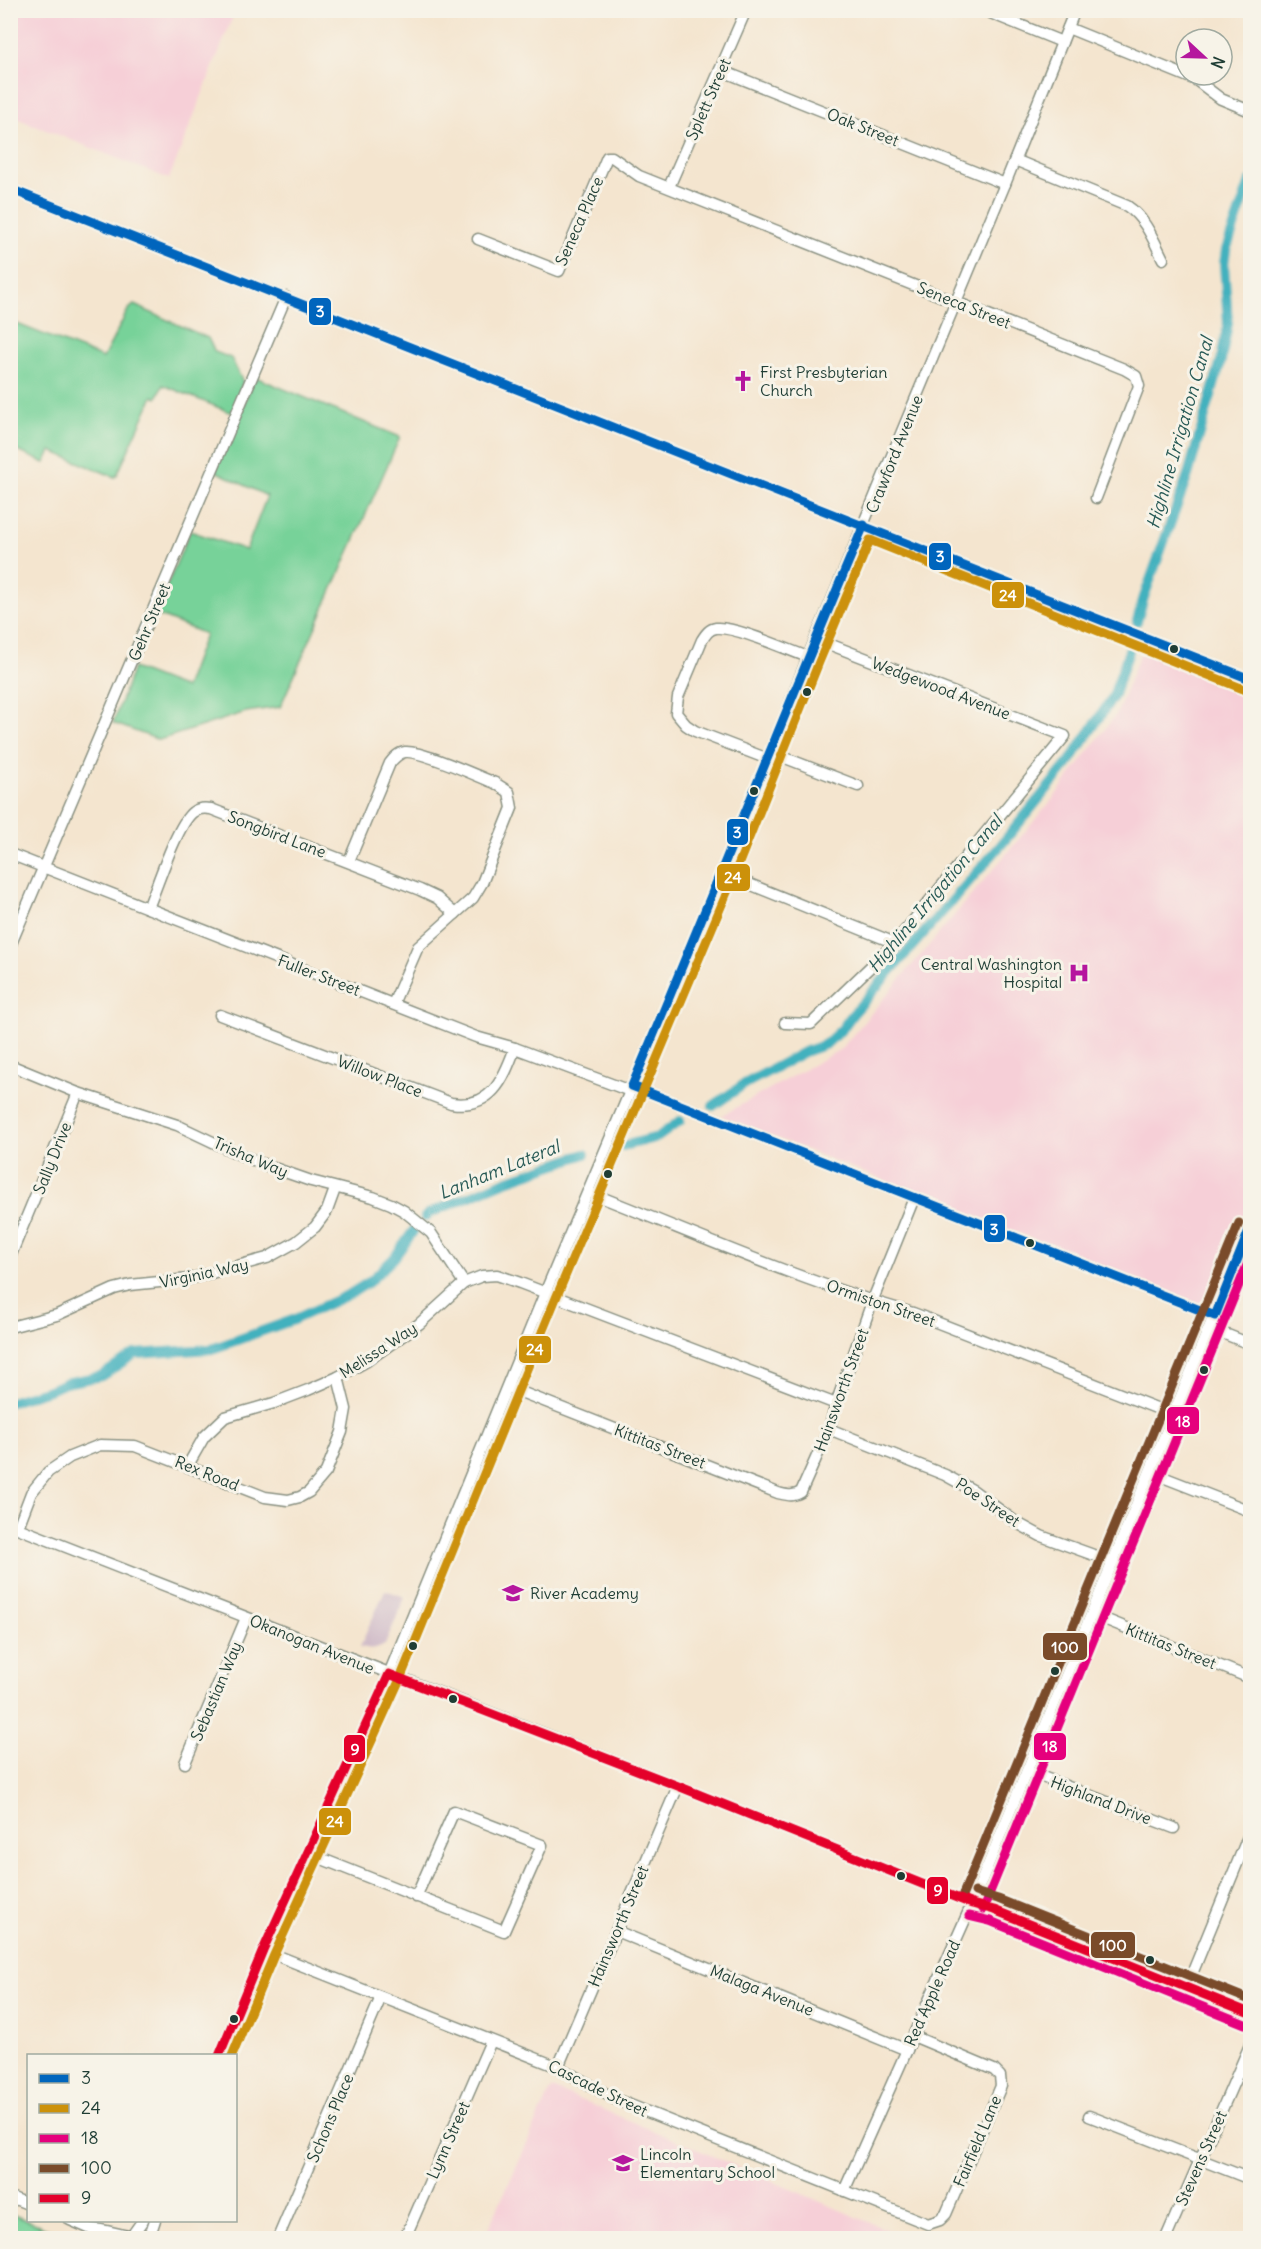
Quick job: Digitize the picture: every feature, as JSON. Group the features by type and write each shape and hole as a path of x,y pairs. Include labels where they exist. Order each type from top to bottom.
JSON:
{"street":[{"name":"Splett Street","path":"669,187 746,10"},
{"path":"983,10 1062,42"},
{"name":"Crawford Avenue","path":"219,2054 263,1950 389,1674 545,1293 722,873 808,657 957,302 1075,10"},
{"path":"1068,28 1196,80 1221,99 1251,111"},
{"name":"Oak Street","path":"720,70 1005,184"},
{"name":"Seneca Place","path":"478,239 559,271 607,157 612,157 639,176 669,187"},
{"path":"1015,160 1127,206 1143,220 1163,259"},
{"name":"Seneca Street","path":"669,187 1124,369 1136,376 1139,386 1096,498"},
{"path":"10,189 1251,679"},
{"name":"Gehr Street","path":"10,946 286,297"},
{"path":"808,657 735,631 714,628 702,640 678,697 676,713 686,725 858,786"},
{"name":"Wedgewood Avenue","path":"816,639 1065,736 896,943"},
{"path":"349,861 390,763 401,753 420,754 495,783 509,792 512,808 478,892 418,947 393,1004"},
{"name":"Songbird Lane","path":"148,908 182,827 192,813 204,808 349,861 429,894 455,914"},
{"name":"Fuller Street","path":"10,854 476,1037 515,1048 631,1089 1215,1316"},
{"path":"722,873 896,943 812,1024 785,1023"},
{"name":"Willow Place","path":"220,1016 459,1105 481,1100 496,1089 507,1070 515,1048"},
{"name":"Trisha Way","path":"10,1065 78,1093 177,1125 246,1158 335,1189 373,1197 404,1211 431,1233 464,1283"},
{"name":"Sally Drive","path":"10,1257 78,1093"},
{"name":"Virginia Way","path":"10,1327 57,1315 114,1289 130,1285 189,1279 267,1258 286,1248 315,1227 327,1211 335,1189"},
{"name":"Ormiston Street","path":"588,1192 872,1302 913,1313 1174,1415"},
{"name":"Hainsworth Street","path":"806,1480 829,1429 872,1302 914,1198"},
{"name":"Red Apple Road","path":"844,2191 972,1904 1251,1228"},
{"name":"Melissa Way","path":"188,1465 204,1437 225,1418 274,1403 338,1377 398,1340 464,1283 483,1276 497,1275 545,1293"},
{"path":"545,1293 836,1404"},
{"path":"1210,1328 1251,1344"},
{"name":"Rex Road","path":"14,1526 31,1493 48,1472 70,1457 100,1445 135,1446 276,1500 288,1500 309,1492 326,1472 342,1432 346,1409 338,1377"},
{"name":"Kittitas Street","path":"508,1387 787,1495 796,1495 801,1491 806,1480"},
{"name":"Poe Street","path":"829,1429 945,1475 974,1491 1017,1523 1041,1536 1113,1562"},
{"path":"1150,1472 1251,1511"},
{"name":"Okanogan Avenue","path":"14,1526 1251,2013"},
{"name":"Kittitas Street","path":"1092,1614 1251,1678"},
{"name":"Sebastian Way","path":"185,1763 246,1618"},
{"name":"Highland Drive","path":"1027,1771 1174,1828"},
{"name":"Hainsworth Street","path":"558,2067 678,1786"},
{"path":"307,1852 416,1897 504,1931 542,1845 454,1811 416,1897"},
{"path":"1187,1986 1251,1832"},
{"name":"Malaga Avenue","path":"616,1931 907,2050"},
{"name":"Cascade Street","path":"263,1950 558,2067 615,2099 923,2223 934,2222"},
{"name":"Schons Place","path":"278,2238 381,1997"},
{"name":"Fairfield Lane","path":"914,2036 994,2070 1000,2076 1001,2086 946,2214 934,2222"},
{"name":"Lynn Street","path":"405,2238 491,2041"},
{"name":"Stevens Street","path":"1166,2238 1251,2045"},
{"path":"1089,2116 1251,2179"},
{"path":"10,2197 27,2204"},
{"path":"75,2222 91,2229 102,2238"},
{"path":"129,2236 141,2222"},
{"path":"91,2229 102,2229 114,2234 129,2236 142,2234 148,2238 154,2222"}],"shaded area":[{"path":"10,11 235,11 169,179 11,116"},
{"name":"Central Washington Hospital","path":"1142,649 1250,690 1250,1201 1207,1308 721,1116 841,1049 1052,800 1117,713"},
{"path":"385,1590 405,1597 385,1645 372,1649 360,1647"},
{"name":"Lincoln Elementary School","path":"552,2088 906,2238 484,2238"}],"green space":[{"path":"134,305 208,338 215,352 231,358 243,382 232,413 163,385 157,398 153,396 115,477 51,451 45,463 11,448 10,321 103,358 128,310"},
{"path":"255,377 400,437 280,707 246,712 159,740 113,723 133,668 185,688 205,634 155,614 190,531 246,550 267,496 215,471"},
{"path":"11,2214 71,2238 11,2238"}],"waterway":[{"name":"Highline Irrigation Canal","path":"1137,621 1188,475 1221,361 1228,323 1224,264 1226,250 1250,182"},
{"name":"Highline Irrigation Canal","path":"713,1106 743,1085 804,1052 826,1044 842,1029 1001,845 1070,761 1113,697 1129,651"},
{"name":"Highline Irrigation Canal","path":"623,1146 658,1137 680,1121"},
{"name":"Lanham Lateral","path":"425,1217 506,1181 585,1154"},
{"name":"Lanham Lateral","path":"10,1402 65,1383 101,1376 135,1354 212,1349 293,1320 350,1294 369,1282 394,1258 414,1230"}],"transit line":[{"name":"3","path":"10,189 1250,679"},
{"name":"3","path":"864,525 632,1086 1215,1316 1250,1228"},
{"name":"24","path":"233,2054 274,1955 400,1679 556,1298 733,878 870,540 1246,690"},
{"name":"100","path":"961,1899 1239,1223"},
{"name":"18","path":"983,1909 1250,1258"},
{"name":"9","path":"220,2054 263,1950 389,1674 678,1786 972,1904 994,1910 1250,2013"},
{"name":"100","path":"975,1892 998,1899 1250,2000"},
{"name":"18","path":"969,1916 990,1921 1245,2024"}],"place":[{"name":"First Presbyterian Church","path":"743,381"},
{"name":"Central Washington Hospital","path":"1079,973"},
{"name":"River Academy","path":"513,1593"},
{"name":"Lincoln Elementary School","path":"623,2163"}]}
